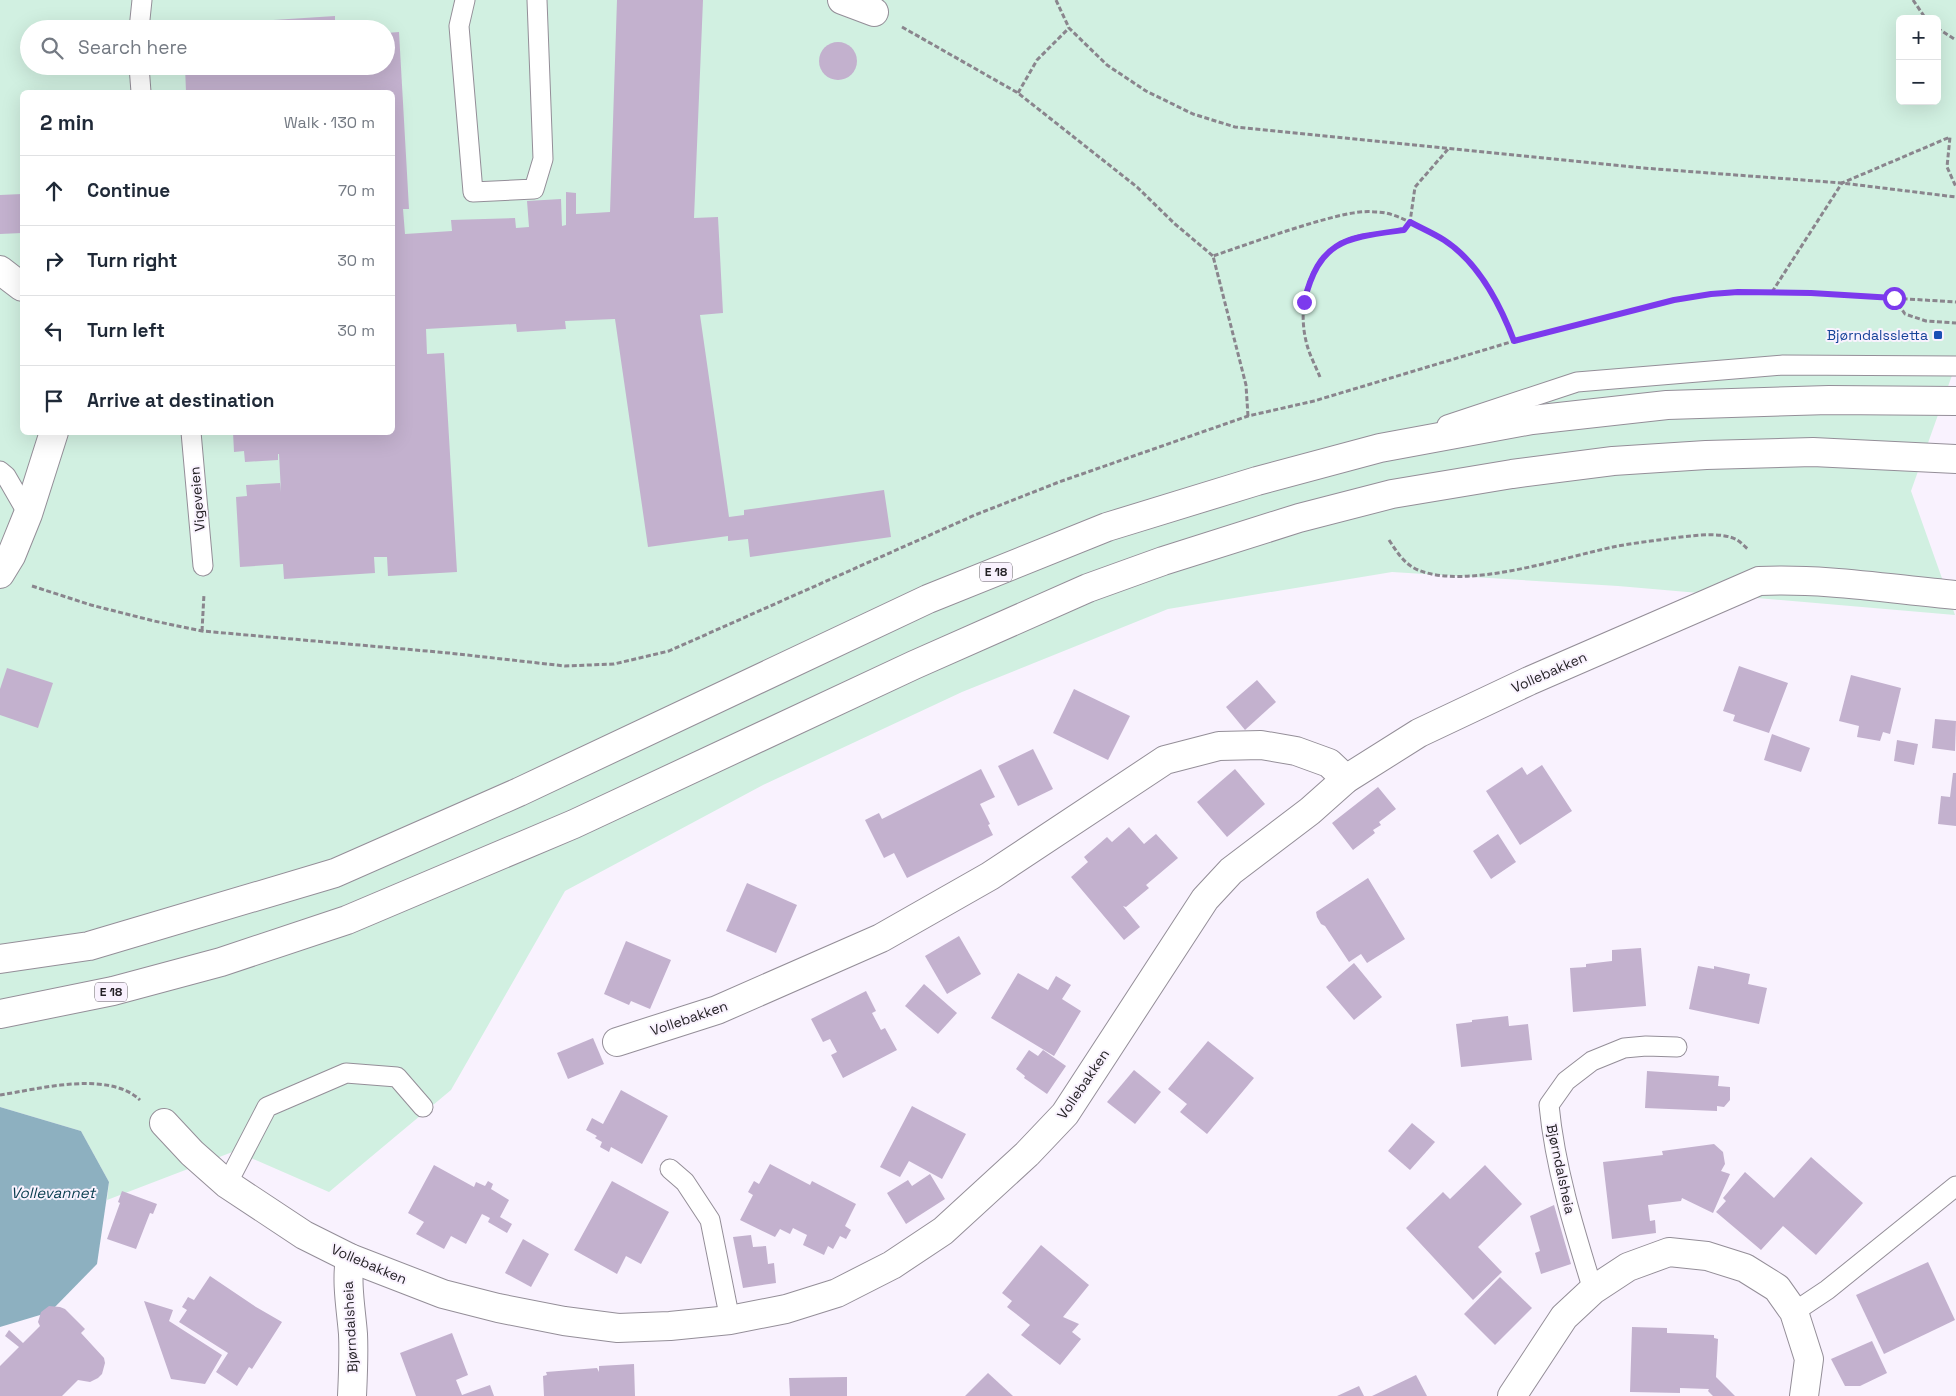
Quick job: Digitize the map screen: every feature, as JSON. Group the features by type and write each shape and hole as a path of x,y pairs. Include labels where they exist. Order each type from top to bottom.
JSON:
{"main road":[{"path":"842,0 874,12"},
{"path":"0,270 20,285"},
{"name":"E 18","path":"0,959 90,946 335,873 519,792 937,596 1106,527 1257,481 1380,448 1532,420 1667,405 1829,400 1956,401"},
{"path":"1,573 11,556 28,514 53,435"},
{"name":"E 18","path":"0,1014 113,991 221,962 347,920 574,824 914,665 1088,588 1163,561 1299,518 1392,494 1512,474 1613,461 1706,455 1813,452 1956,459"},
{"path":"1759,580 1794,579 1956,595"},
{"name":"Vollebakken","path":"164,1123 192,1153 227,1184 304,1236 350,1258 443,1294 498,1308 564,1321 618,1328 670,1326 730,1320 786,1309 837,1293 892,1265 942,1231 1027,1154 1065,1114 1206,899 1231,872 1310,811 1346,779 1419,733 1472,706 1759,580"},
{"name":"Vollebakken","path":"617,1042 717,1010 881,938 990,876 1165,760 1219,746 1261,745 1296,751 1329,763 1346,779"},
{"path":"1512,1396 1564,1317 1593,1290 1628,1267 1670,1252 1707,1256 1744,1268 1776,1288 1794,1312 1809,1359 1804,1396"},
{"name":"Bjørndalsheia","path":"350,1258 348,1275 354,1370 352,1396"}],"lane":[{"path":"140,20 142,0"},
{"path":"465,0 459,26 473,192 534,189 543,159 536,0"},
{"path":"140,75 141,90"},
{"path":"1380,448 1577,382 1783,365 1956,366"},
{"name":"Vigeveien","path":"191,435 202,566"},
{"path":"0,471 6,476 28,514"},
{"name":"Bjørndalsheia","path":"1593,1290 1570,1213 1552,1136 1549,1105 1566,1081 1592,1061 1624,1048 1646,1046 1677,1047"},
{"path":"227,1184 267,1107 346,1073 397,1077 423,1107"},
{"path":"670,1169 685,1182 710,1220 730,1320"},
{"path":"1794,1312 1827,1290 1956,1186"}],"path":[{"path":"1056,0 1069,28 1107,65 1146,91 1193,114 1235,127 1642,168 1842,184 1956,197"},
{"path":"1913,0 1923,15"},
{"path":"874,12 929,41 1018,93 1137,187 1175,224 1213,256 1246,385 1248,416"},
{"path":"1018,93 1037,60 1069,28"},
{"path":"1941,31 1956,40"},
{"path":"1772,293 1842,184 1956,134"},
{"path":"1950,137 1947,167 1956,187"},
{"path":"1320,377 1307,345 1303,319 1308,284 1316,267 1326,254 1340,243 1357,236 1404,230 1410,222 1415,187 1449,148"},
{"path":"1213,256 1303,226 1354,213 1377,212 1396,216 1445,241 1465,258 1495,300 1514,341"},
{"path":"1,573 37,588 91,605 202,631 449,653 565,666 614,664 669,652 975,515 1059,482 1248,416 1314,401 1514,341 1674,300 1711,294 1811,293 1956,302"},
{"path":"1894,298 1905,314 1926,321 1956,323"},
{"path":"1389,540 1407,563 1418,570 1442,576 1478,576 1615,546 1697,535 1724,536 1736,539 1751,552 1759,580"},
{"path":"202,566 205,606 202,631"},
{"path":"0,1095 69,1084 97,1084 115,1087 136,1097 164,1123"}],"green space":[{"path":"0,0 1956,0 1956,364 1911,491 1955,615 1618,586 1392,572 1168,609 962,692 763,785 565,891 451,1090 329,1192 235,1151 107,1200 109,1182 81,1131 0,1107"}],"water":[{"name":"Vollevannet","path":"0,1107 81,1131 109,1182 97,1264 50,1312 0,1327"}],"building":[{"path":"617,0 703,0 694,218 718,217 723,313 700,315 729,517 744,515 744,510 884,490 891,537 750,557 748,539 728,541 728,536 648,547 615,319 565,321 566,329 517,332 516,324 426,329 427,354 444,353 457,572 388,576 387,557 374,557 375,573 284,579 283,564 240,567 236,497 247,496 246,485 280,483 281,492 279,454 278,460 245,462 244,451 234,452 233,435 395,435 395,90 186,90 185,75 395,75 395,32 399,32 409,209 403,209 405,234 452,231 451,220 515,218 516,228 529,227 527,201 561,199 562,226 566,225 566,192 576,193 576,214 610,212"},
{"path":"335,16 335,20 272,20"},
{"path":"838,42 851,48 857,61 851,74 838,80 825,74 819,61 825,48"},
{"path":"20,194 20,233 0,234 0,195"},
{"path":"1739,666 1788,683 1769,733 1733,721 1735,715 1723,711"},
{"path":"7,668 53,683 38,728 0,715 0,689"},
{"path":"1851,675 1901,688 1890,734 1883,732 1880,741 1857,737 1859,726 1839,721"},
{"path":"1257,680 1276,702 1245,730 1226,707"},
{"path":"1074,689 1130,716 1108,760 1053,733"},
{"path":"1935,719 1956,721 1955,751 1932,748"},
{"path":"1772,734 1810,748 1801,772 1764,760"},
{"path":"1897,740 1918,744 1914,765 1894,761"},
{"path":"1033,749 1053,789 1018,806 998,766"},
{"path":"1542,765 1572,811 1520,845 1486,791 1522,767 1527,775"},
{"path":"981,769 995,797 980,804 993,835 907,878 894,853 884,858 865,820 879,813 882,819"},
{"path":"1235,769 1265,804 1227,837 1197,802"},
{"path":"1953,773 1956,773 1956,826 1938,824 1941,796 1950,797"},
{"path":"1378,787 1396,809 1379,822 1381,825 1373,830 1375,833 1353,850 1332,823"},
{"path":"1129,827 1144,844 1156,834 1178,858 1146,885 1149,888 1126,907 1123,906 1140,927 1124,940 1071,877 1088,862 1084,857 1107,837 1112,842"},
{"path":"1498,834 1516,862 1491,879 1473,851"},
{"path":"1368,878 1405,939 1367,963 1361,954 1349,962 1325,926 1321,924 1316,912"},
{"path":"747,883 797,905 776,953 726,931"},
{"path":"959,936 981,974 947,994 925,956"},
{"path":"626,941 671,960 650,1009 631,1001 629,1005 604,994"},
{"path":"1641,948 1646,1006 1573,1012 1570,968 1586,967 1586,964 1612,961 1612,950"},
{"path":"1354,963 1382,997 1354,1020 1326,987"},
{"path":"1698,966 1714,969 1714,966 1750,974 1748,984 1767,988 1759,1024 1689,1009"},
{"path":"1018,973 1048,990 1056,976 1071,985 1062,999 1081,1011 1054,1056 991,1018"},
{"path":"924,984 957,1013 938,1034 905,1006"},
{"path":"866,991 876,1011 872,1013 881,1030 885,1028 897,1050 843,1078 831,1055 837,1052 830,1039 823,1042 811,1019"},
{"path":"1508,1016 1509,1026 1528,1024 1532,1060 1461,1067 1456,1024 1472,1022 1472,1020"},
{"path":"593,1038 604,1064 568,1079 557,1053"},
{"path":"1208,1041 1254,1078 1207,1134 1180,1112 1187,1104 1168,1089"},
{"path":"1029,1050 1038,1056 1043,1050 1066,1066 1047,1094 1024,1078 1025,1076 1016,1069"},
{"path":"1134,1070 1161,1092 1135,1124 1107,1102"},
{"path":"1647,1071 1719,1076 1718,1086 1730,1087 1730,1100 1724,1107 1717,1106 1717,1111 1645,1108"},
{"path":"621,1090 668,1116 642,1164 611,1147 609,1152 600,1147 602,1142 595,1138 597,1136 586,1130 592,1118 603,1124"},
{"path":"912,1106 966,1134 942,1179 909,1161 900,1177 880,1167"},
{"path":"1412,1123 1435,1142 1410,1170 1388,1151"},
{"path":"1714,1144 1723,1152 1725,1164 1721,1171 1730,1174 1713,1213 1682,1198 1681,1201 1648,1205 1650,1221 1655,1220 1656,1233 1612,1239 1603,1162 1663,1155 1662,1151"},
{"path":"1811,1157 1863,1203 1816,1255 1783,1226 1761,1250 1716,1212 1726,1201 1723,1198 1745,1172 1774,1198"},
{"path":"770,1164 810,1185 812,1181 856,1204 845,1226 851,1230 846,1239 840,1236 833,1249 828,1246 824,1255 803,1245 807,1235 793,1228 790,1234 780,1229 775,1237 740,1220 753,1195 748,1192 754,1181 759,1184"},
{"path":"434,1165 474,1187 476,1182 485,1186 488,1181 493,1184 491,1189 509,1200 500,1217 512,1224 507,1233 488,1222 490,1218 482,1214 466,1244 451,1236 444,1249 416,1234 424,1222 408,1213"},
{"path":"1485,1165 1522,1204 1478,1247 1502,1272 1473,1300 1406,1228 1443,1192 1450,1199"},
{"path":"930,1174 945,1199 906,1224 887,1193 908,1180 912,1186"},
{"path":"612,1181 669,1212 641,1264 626,1256 617,1274 574,1250"},
{"path":"122,1191 157,1204 153,1214 150,1213 136,1249 107,1239 120,1203 118,1202"},
{"path":"1554,1205 1571,1264 1541,1274 1535,1253 1540,1251 1530,1216"},
{"path":"751,1235 753,1247 766,1246 768,1264 774,1263 776,1283 743,1288 733,1237"},
{"path":"523,1239 549,1254 531,1287 505,1273"},
{"path":"1041,1245 1089,1285 1063,1317 1079,1324 1072,1332 1081,1339 1060,1365 1021,1335 1030,1325 1007,1307 1012,1301 1002,1293"},
{"path":"1928,1262 1955,1320 1884,1354 1856,1295"},
{"path":"210,1276 282,1322 252,1369 249,1367 237,1386 216,1372 228,1353 179,1322 187,1310 182,1307 188,1297 194,1300"},
{"path":"1500,1277 1532,1308 1495,1345 1464,1314"},
{"path":"144,1301 173,1310 169,1321 222,1355 205,1384 171,1379"},
{"path":"49,1306 65,1309 85,1329 81,1333 104,1358 105,1363 102,1374 90,1382 78,1380 62,1396 0,1396 0,1366 19,1347 5,1336 9,1330 23,1343 40,1326 38,1322 41,1312"},
{"path":"1632,1327 1667,1328 1667,1333 1714,1335 1714,1338 1718,1339 1716,1377 1735,1396 1713,1396 1708,1391 1709,1389 1680,1388 1680,1393 1630,1392"},
{"path":"452,1333 468,1375 456,1380 462,1395 490,1385 494,1396 416,1396 400,1353"},
{"path":"1872,1341 1887,1373 1860,1386 1845,1386 1831,1359"},
{"path":"634,1364 635,1396 544,1396 543,1376 547,1375 546,1372 597,1368 599,1372 599,1366"},
{"path":"988,1373 1013,1396 965,1396"},
{"path":"1416,1375 1427,1396 1372,1396"},
{"path":"847,1377 847,1396 790,1396 789,1378"},
{"path":"1359,1386 1364,1396 1337,1396"}],"place":[{"name":"Bjørndalssletta","path":"1938,335"}],"route":[{"path":"1304,302 1308,284 1316,267 1326,254 1340,243 1357,236 1404,230 1410,222 1445,241 1465,258 1495,300 1514,341 1674,300 1711,294 1738,292 1811,293 1894,298"}]}
